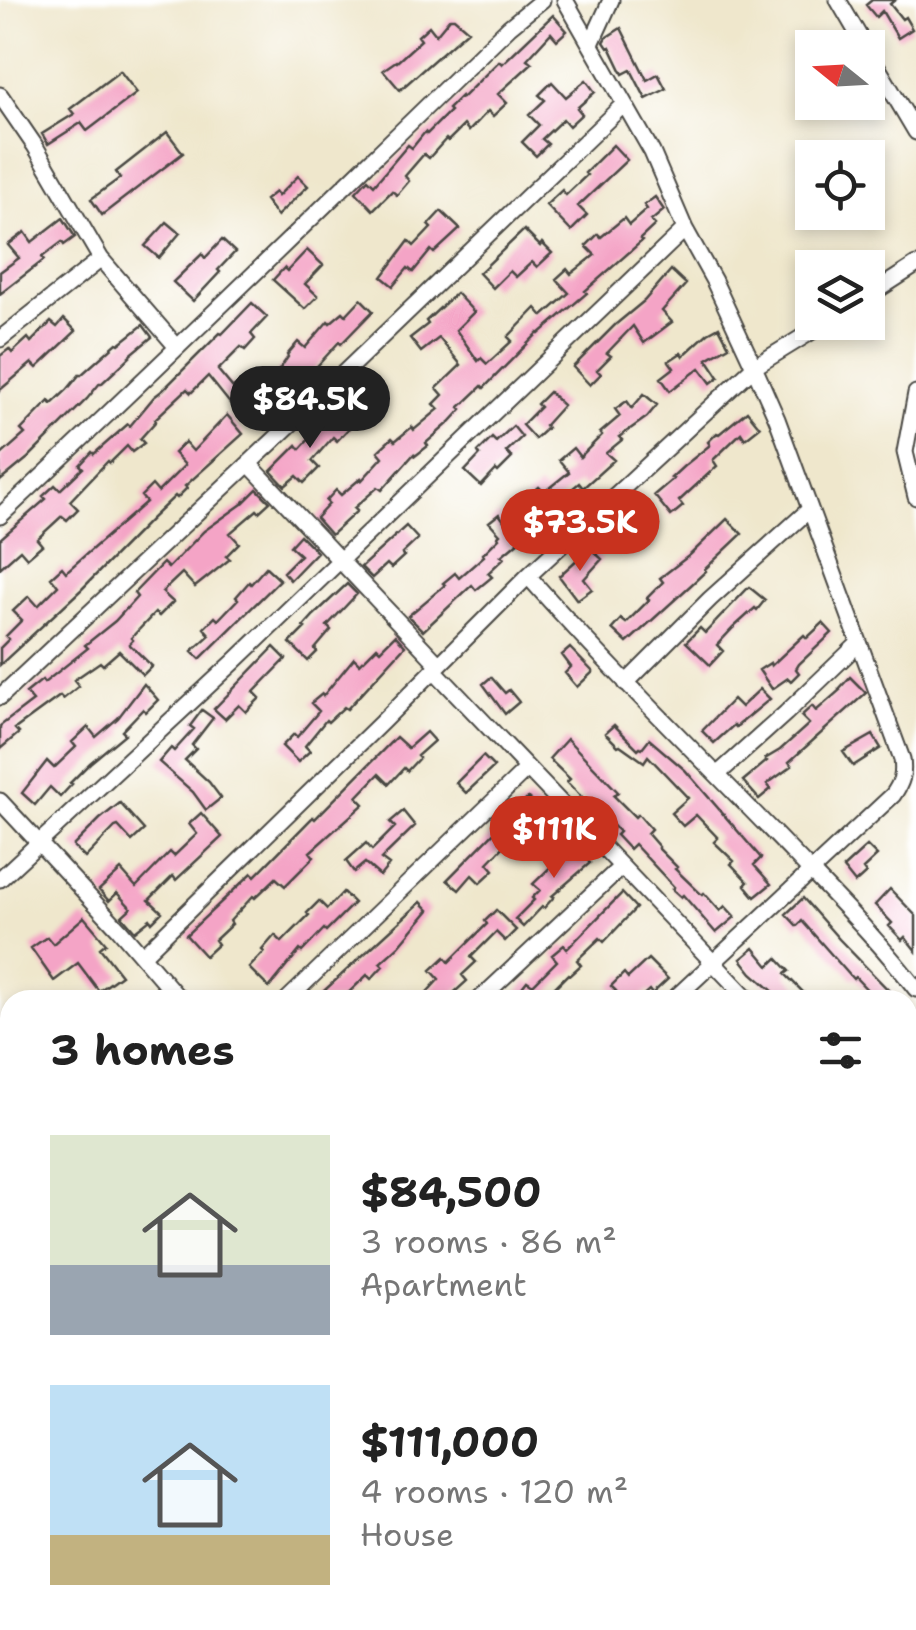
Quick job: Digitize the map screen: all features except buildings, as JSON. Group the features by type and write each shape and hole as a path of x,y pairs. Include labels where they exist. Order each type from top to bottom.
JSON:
{"street":[{"path":"0,516 509,26 542,0"},
{"path":"564,0 652,152 685,229 754,367 777,419 902,760 903,778 894,795 683,990"},
{"path":"591,44 612,0"},
{"path":"838,0 855,30"},
{"path":"885,81 916,132"},
{"path":"0,95 35,146 101,259 177,346"},
{"path":"0,697 624,104"},
{"path":"0,879 685,229"},
{"path":"0,339 101,259"},
{"path":"885,285 916,265"},
{"path":"142,956 528,576 754,367 798,340"},
{"path":"916,393 906,452 916,497"},
{"path":"249,464 527,769 740,990"},
{"path":"626,683 810,508"},
{"path":"528,576 626,683 863,925 916,989"},
{"path":"718,774 859,643"},
{"path":"297,990 527,769"},
{"path":"0,802 171,990"},
{"path":"490,990 621,867"}]}
